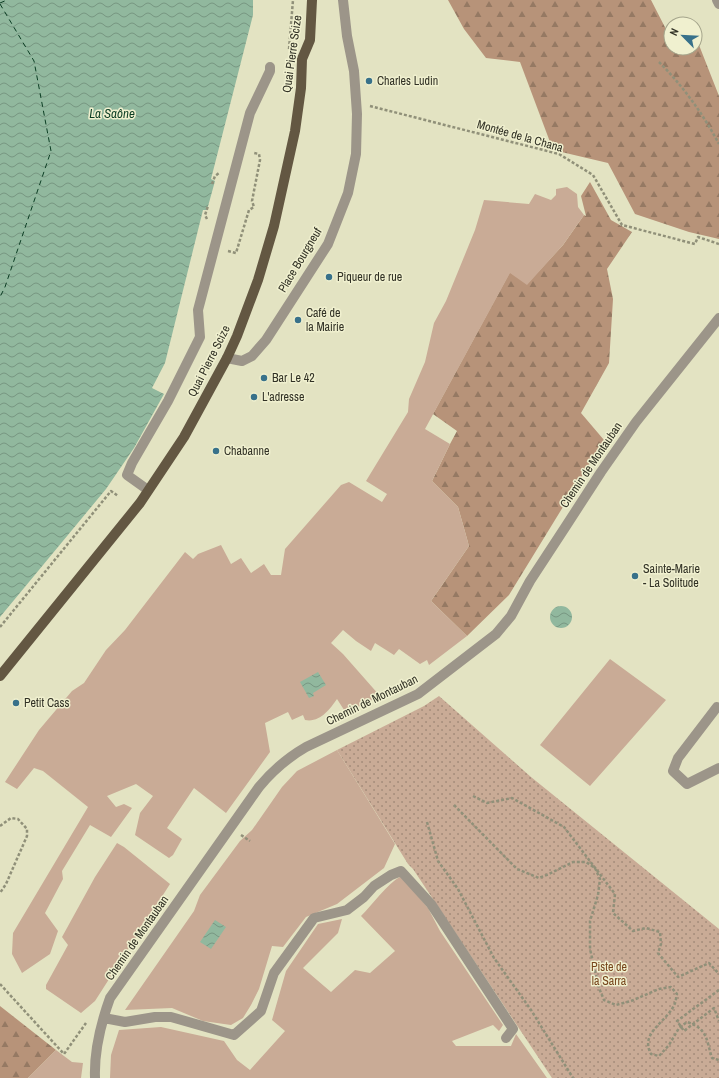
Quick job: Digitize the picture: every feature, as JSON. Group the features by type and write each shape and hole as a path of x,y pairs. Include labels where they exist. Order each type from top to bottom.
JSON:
{"main road":[{"name":"Quai Pierre Scize","path":"0,676 140,502 184,437 227,358 258,280 274,226 295,131 301,88 302,59 310,40 312,0"}],"street":[{"name":"Place Bourgneuf","path":"227,358 242,361 252,356 266,340 328,244 348,193 356,154 358,114 354,71 343,0"},
{"path":"717,0 719,4"},
{"path":"148,490 128,475 132,463 168,401 200,337 198,310 250,113 270,71 270,67"},
{"name":"Chemin de Montauban","path":"95,1078 96,1054 110,998 259,787 278,766 291,756 306,747 418,694 496,634 511,616 530,581 627,435 719,318"},
{"path":"717,707 678,758 673,771 687,784 719,768"},
{"path":"104,1018 125,1022 155,1017 171,1017 234,1035 261,1011 274,973 314,918 347,910 364,897 374,886 401,871 430,904 510,1024 513,1029 506,1038"}],"path":[{"path":"288,56 293,0"},
{"path":"659,62 676,80 711,129 719,144"},
{"name":"Montée de la Chana","path":"374,106 559,154 594,174 622,226 695,244 698,238 719,244"},
{"path":"254,207 252,201 260,160"},
{"path":"212,184 215,176"},
{"path":"205,215 208,206"},
{"path":"237,250 249,210 254,207 258,208"},
{"path":"0,627 111,491 118,496"},
{"path":"473,796 487,803 512,798 564,827 615,894 613,913 633,931 646,928 660,932 661,944 658,953 678,977 709,963 719,974"},
{"path":"454,805 517,869 539,878 573,862 586,862 595,868 600,879 598,895 590,921 590,949 599,988 604,1000 616,1005 631,1001 659,989 671,987 677,994 675,1004 649,1035 647,1047 651,1054 659,1056 669,1045 681,1026 687,1022 696,1024 705,1033 712,1058 719,1060"},
{"path":"0,826 11,818 18,818 26,829 27,836 6,884 0,893"},
{"path":"427,822 438,861 458,889 494,958 531,1010 573,1078"},
{"path":"241,835 250,841"},
{"path":"0,984 64,1054 87,1022"},
{"path":"719,990 677,1021 684,1031 714,1008 719,1021"}],"green space":[{"path":"448,0 651,0 663,23 663,56 703,55 719,96 719,239 689,232 635,214 608,163 553,150 520,62 486,58 464,29"},
{"path":"590,182 611,220 632,232 607,269 613,299 609,363 581,413 604,440 509,595 467,636 431,601 469,546 458,507 432,481 457,431 433,414 510,272 527,284 563,245 584,215 586,216 581,196"},
{"path":"567,187 577,194 578,207 584,215 563,245 527,285 510,273 425,429 450,444 432,481 458,507 469,546 431,601 467,636 429,665 427,660 420,664 399,649 394,655 375,643 371,651 343,630 331,643 343,654 380,696 346,713 337,699 324,714 315,719 305,720 303,715 292,720 288,712 265,723 270,752 226,813 194,788 167,828 182,839 173,855 169,858 135,835 140,813 153,796 136,784 107,796 116,807 124,804 132,808 111,837 90,825 62,871 63,879 45,913 58,931 50,954 22,973 12,954 13,933 88,807 43,771 34,768 17,789 5,782 39,730 72,691 84,683 106,650 125,630 185,552 193,559 198,554 221,545 231,564 241,558 251,573 264,564 271,575 281,575 285,549 341,485 349,482 382,502 387,494 366,481 408,412 409,399 425,362 434,323 446,301 475,230 484,200 529,204 535,194 551,200 556,195 556,189"},
{"path":"610,659 666,700 590,786 540,745"},
{"name":"Piste de la Sarra","path":"439,696 531,777 719,929 719,1078 552,1078 413,869 408,864 337,750 424,706"},
{"path":"337,750 395,844 384,868 337,904 306,917 283,947 272,946 259,989 251,1005 243,1018 231,1025 203,1021 172,1008 125,1010 194,911 200,895 240,841 252,830 282,787 297,771"},
{"path":"117,843 170,884 95,1001 81,1013 46,989 46,985 68,945 62,937 95,877"},
{"path":"401,876 428,908 440,931 503,1025 499,1031 493,1025 452,1041 456,1046 511,1046 516,1034 547,1078 110,1078 111,1055 119,1030 161,1027 224,1041 237,1060 250,1070 285,1031 272,1020 286,971 318,924 342,919 338,933 303,968 331,992 355,970 370,973 395,951 361,916 385,889"},
{"path":"0,1006 56,1050 28,1078 0,1078"},
{"path":"56,1050 72,1062 83,1063 81,1078 28,1078"}],"water":[{"name":"La Saône","path":"0,0 253,0 253,15 211,179 215,181 207,210 203,210 165,363 152,388 164,394 134,448 106,489 0,617"},
{"path":"561,606 569,609 572,617 569,625 561,628 553,625 550,617 553,609"},
{"path":"318,672 326,685 313,693 314,696 309,698 300,682"},
{"path":"215,920 226,927 211,949 200,942"}],"ferry route":[{"path":"0,3 7,0"},
{"path":"0,4 34,61 51,151 5,287 0,297"}],"place":[{"name":"Charles Ludin","path":"369,81"},
{"name":"Piqueur de rue","path":"329,277"},
{"name":"Café de la Mairie","path":"298,320"},
{"name":"Bar Le 42","path":"264,378"},
{"name":"L'adresse","path":"254,397"},
{"name":"Chabanne","path":"216,451"},
{"name":"Sainte-Marie - La Solitude","path":"635,576"},
{"name":"Petit Cass","path":"16,703"}]}
